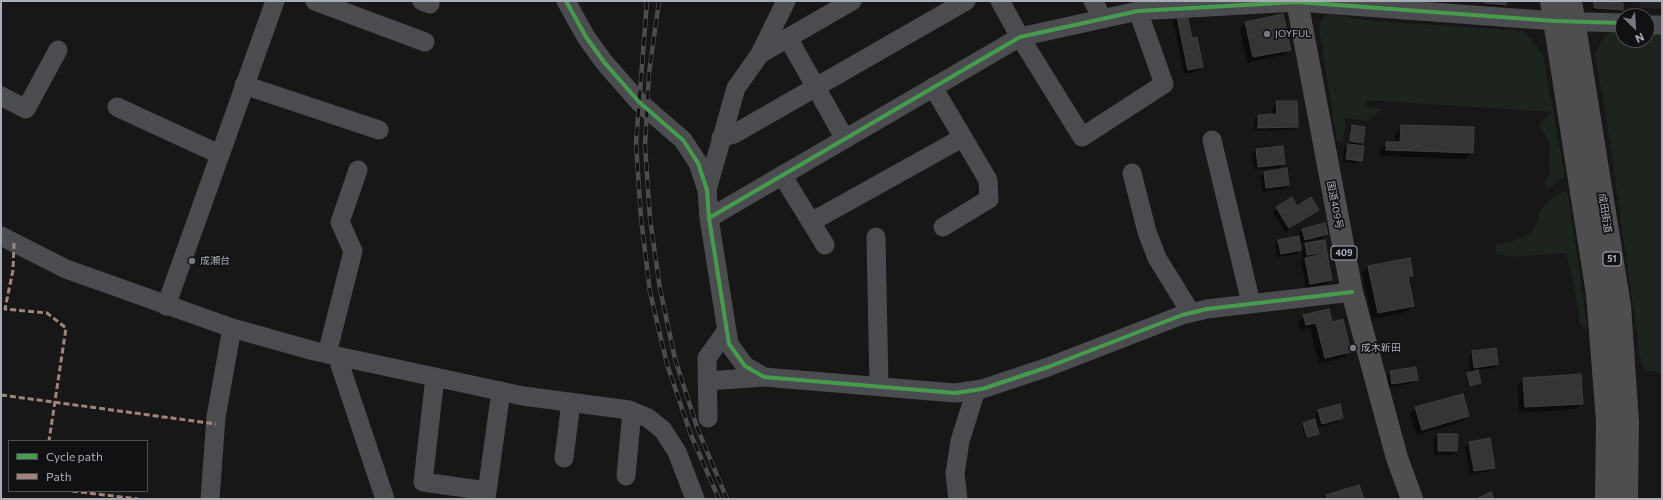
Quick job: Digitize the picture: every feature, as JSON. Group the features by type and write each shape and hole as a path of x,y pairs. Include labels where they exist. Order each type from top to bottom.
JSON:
{"highway":[{"name":"国道409号","path":"1297,1 1352,292 1397,458 1412,499"},
{"name":"成田街道","path":"1563,11 1597,294 1607,421 1606,499"},
{"name":"成田街道","path":"1563,11 1620,306 1628,421 1627,499"}],"street":[{"path":"166,306 219,154 275,1"},
{"path":"315,1 425,42"},
{"path":"566,1 586,37 604,62 643,106 683,140 698,164 706,190 729,344 745,366 764,376"},
{"path":"706,190 736,88 760,54 786,1"},
{"path":"760,54 852,1"},
{"path":"721,138 734,134 966,1"},
{"path":"1000,1 1020,37 1082,137 1164,84 1138,11"},
{"path":"1093,1 1103,19"},
{"path":"709,218 1020,37 1138,11 1297,1 1563,11 1615,21"},
{"path":"788,38 814,87 845,139"},
{"path":"1,96 26,109 58,50"},
{"path":"244,85 379,130"},
{"path":"933,88 988,180 989,199 943,227"},
{"path":"117,107 219,154"},
{"path":"811,222 962,138"},
{"path":"1212,140 1252,303"},
{"path":"358,170 340,222 353,251 332,355 385,499"},
{"path":"1132,173 1147,232 1157,258 1191,313"},
{"path":"782,175 825,245"},
{"path":"1,236 66,269 166,306 232,328 332,355 501,391 632,411 648,418 663,430 677,452 695,499"},
{"path":"876,237 879,386"},
{"path":"707,381 764,376 955,393 976,390 1048,367 1191,313 1252,303 1352,292"},
{"path":"210,499 216,417 232,328"},
{"path":"708,418 707,358 727,330"},
{"path":"435,377 423,482 487,495 501,391"},
{"path":"958,499 955,474 960,441 976,390"},
{"path":"564,458 571,402"},
{"path":"626,476 632,411"}],"shaded area":[{"path":"1638,1 1662,1 1662,9 1641,8"},
{"path":"1330,14 1373,21 1524,31 1543,54 1565,177 1547,189 1544,182 1550,174 1549,142 1539,124 1552,112 1366,100 1365,106 1383,109 1367,121 1346,118 1343,143 1337,141 1319,29 1322,19"},
{"path":"1606,33 1615,33 1615,48 1655,48 1655,34 1662,34 1662,374 1643,369 1641,363 1608,129 1595,54"},
{"path":"1567,191 1587,327 1581,328 1574,285 1566,253 1510,257 1496,254 1496,245 1519,239 1531,233 1537,222 1539,211 1556,195"}],"building":[{"path":"1484,1 1506,1 1506,5 1484,3"},
{"path":"1594,1 1623,3 1623,8 1615,8 1615,9 1594,8"},
{"path":"1187,14 1192,38 1197,37 1203,67 1188,70 1177,17"},
{"path":"1283,14 1291,50 1253,57 1245,22"},
{"path":"1276,101 1297,101 1298,127 1258,128 1258,115 1277,114"},
{"path":"1352,125 1365,127 1363,143 1350,141"},
{"path":"1401,125 1474,127 1473,153 1386,150 1386,142 1400,142"},
{"path":"1348,144 1364,146 1362,161 1346,159"},
{"path":"1283,146 1285,164 1258,167 1256,149"},
{"path":"1287,168 1289,185 1266,188 1264,172"},
{"path":"1292,197 1297,206 1311,197 1319,210 1289,228 1276,207"},
{"path":"1325,223 1328,234 1305,240 1302,229"},
{"path":"1299,236 1301,250 1281,254 1278,240"},
{"path":"1325,240 1327,252 1307,255 1305,243"},
{"path":"1327,253 1332,280 1310,284 1305,258"},
{"path":"1410,258 1413,276 1408,277 1414,306 1378,313 1368,266"},
{"path":"1329,309 1332,322 1343,319 1351,352 1325,358 1316,323 1306,325 1303,315"},
{"path":"1496,348 1498,364 1474,368 1472,351"},
{"path":"1416,367 1418,380 1392,384 1390,371"},
{"path":"1478,370 1481,383 1470,386 1467,373"},
{"path":"1581,374 1583,404 1525,407 1523,378"},
{"path":"1463,394 1469,416 1422,430 1415,407"},
{"path":"1340,404 1343,418 1322,424 1318,410"},
{"path":"1315,419 1319,434 1307,437 1303,423"},
{"path":"1438,434 1458,434 1457,451 1438,451"},
{"path":"1490,438 1495,468 1474,471 1469,442"},
{"path":"1359,485 1364,499 1328,499 1326,495"},
{"path":"1491,492 1494,499 1476,499"}],"railway":[{"path":"647,1 636,143 641,218 650,292 667,364 691,435 719,499"},
{"path":"659,1 649,73 645,145 650,219 660,289 675,359 698,430 727,499"}],"marked path":[{"path":"14,243 13,270 5,309 47,313 66,328 49,440"},
{"path":"1,395 216,424"},
{"path":"80,492 138,499"}],"cycle path":[{"path":"566,1 586,37 604,62 639,102 683,140 698,163 707,190 709,218 729,344 745,366 764,377 955,393 982,389 1048,367 1182,315 1207,309 1352,292"},
{"path":"709,218 1020,37 1138,11 1297,2 1555,21 1615,23"}],"place":[{"name":"JOYFUL","path":"1267,34"},
{"name":"成瀬台","path":"192,261"},
{"name":"成木新田","path":"1353,348"}]}
